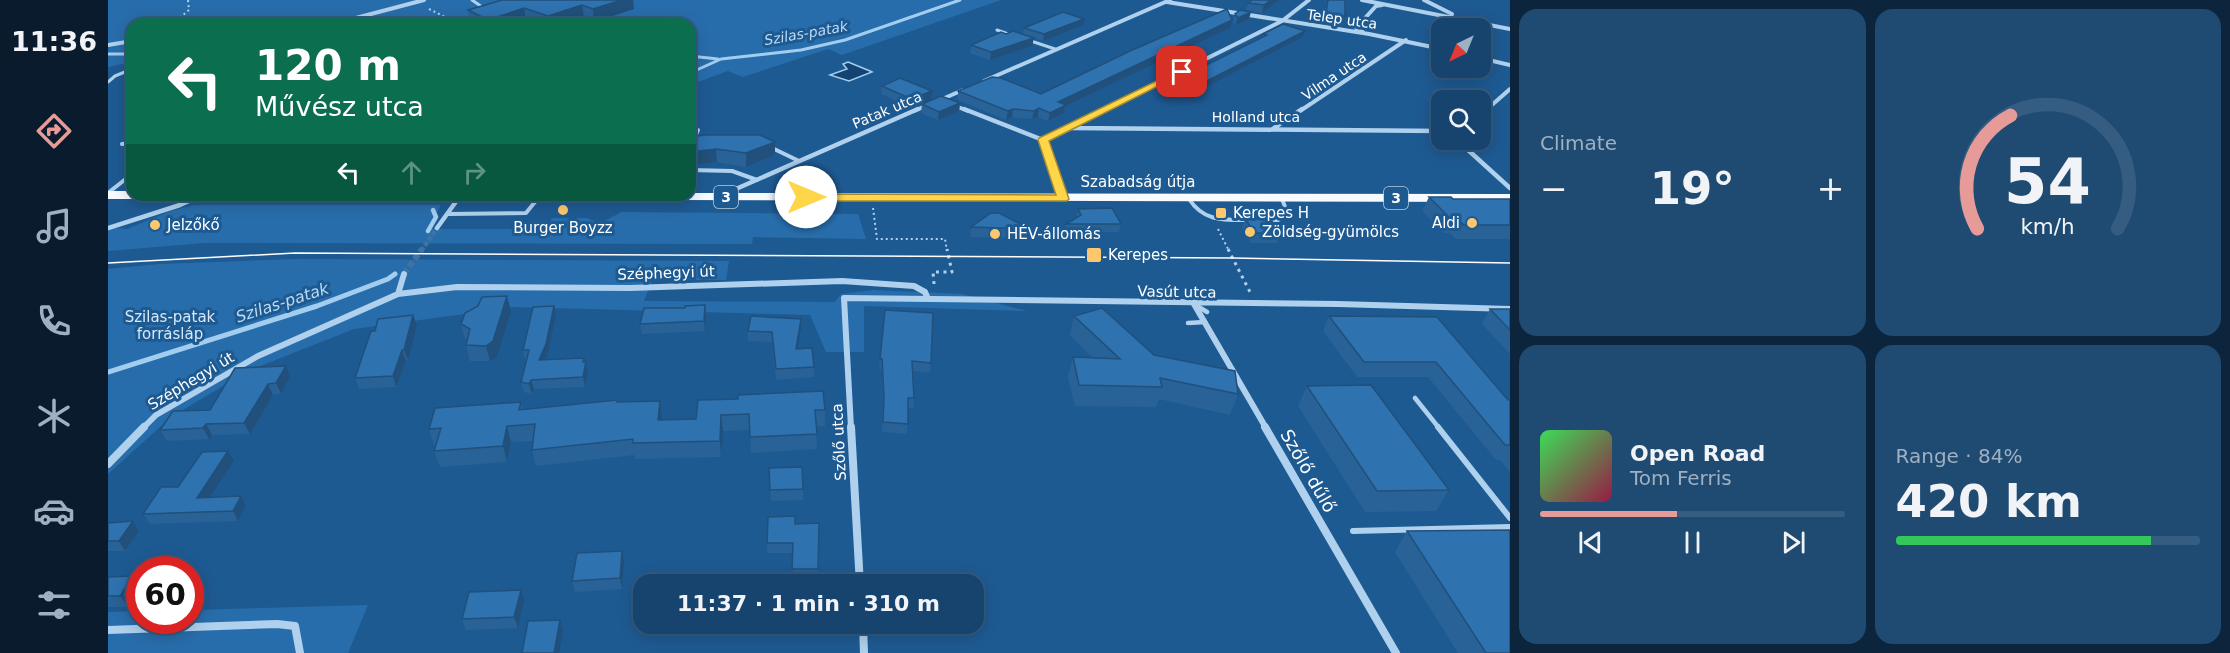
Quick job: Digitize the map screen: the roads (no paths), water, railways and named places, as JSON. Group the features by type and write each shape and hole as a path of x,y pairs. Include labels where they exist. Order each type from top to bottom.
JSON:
{"main road":[{"path":"108,194 126,195"},
{"name":"Szabadság útja","path":"696,197 1510,198"}],"street":[{"path":"357,18 424,0"},
{"path":"941,100 1043,140 1282,21 1309,0"},
{"path":"1362,0 1510,29"},
{"path":"1424,0 1458,17"},
{"path":"982,82 1168,1"},
{"name":"Telep utca","path":"1168,1 1406,40 1431,46"},
{"path":"1369,34 1356,28 1376,6 1389,5"},
{"name":"Vilma utca","path":"1273,129 1406,40"},
{"path":"108,45 126,42"},
{"path":"1491,61 1510,65"},
{"name":"Patak utca","path":"717,197 972,86"},
{"path":"1491,105 1510,89"},
{"name":"Holland utca","path":"1071,128 1431,131"},
{"path":"1043,140 1063,199"},
{"path":"1468,150 1510,188"},
{"path":"108,228 189,201"},
{"path":"437,228 457,201"},
{"path":"398,294 404,274"},
{"name":"Széphegyi út","path":"108,464 156,415 258,356 398,294 457,287 630,288 842,281 914,286 932,299"},
{"name":"Vasút utca","path":"844,298 1338,304 1510,309"},
{"name":"Szőlő utca","path":"844,298 859,574"},
{"name":"Szőlő dűlő","path":"1194,304 1396,653"},
{"path":"108,630 277,624 295,626 300,653"},
{"path":"863,634 864,653"}],"lane":[{"path":"472,0 492,14"},
{"path":"486,10 494,9"},
{"path":"997,30 1016,37"},
{"path":"1026,40 1055,50"},
{"path":"108,82 126,71"},
{"path":"696,135 698,130"},
{"path":"696,138 703,144 696,146"},
{"path":"122,144 126,144"},
{"path":"762,144 799,161"},
{"path":"696,170 720,168 736,170 757,180"},
{"path":"108,194 126,179"},
{"path":"1189,199 1195,211 1213,219 1278,220 1286,216 1287,212 1282,199"},
{"path":"448,214 526,213 535,201"},
{"path":"1194,304 1207,312"},
{"path":"1188,323 1205,322"},
{"path":"1415,398 1510,518"},
{"path":"1353,531 1510,527"}],"waterway":[{"name":"Szilas-patak","path":"696,70 721,59 801,50 845,40 960,0"},
{"path":"108,54 126,54"},
{"path":"696,57 718,59"},
{"name":"Szilas-patak","path":"428,231 436,217 433,210"},
{"name":"Szilas-patak","path":"108,372 317,306 388,279 395,274"}],"tunnel":[{"path":"421,251 437,228"},
{"path":"404,274 422,249"}],"tram line":[{"path":"108,263 295,253 1232,258 1510,263"}],"place":[{"name":"Burger Boyzz","path":"563,210"},
{"name":"Kerepes H","path":"1221,213"},
{"name":"Aldi","path":"1472,223"},
{"name":"Jelzőkő","path":"155,225"},
{"name":"Zöldség-gyümölcs","path":"1250,232"},
{"name":"HÉV-állomás","path":"995,234"},
{"name":"Kerepes","path":"1094,255"}],"park label":[{"name":"Szilas-patak forrásláp","path":"170,326"}]}
